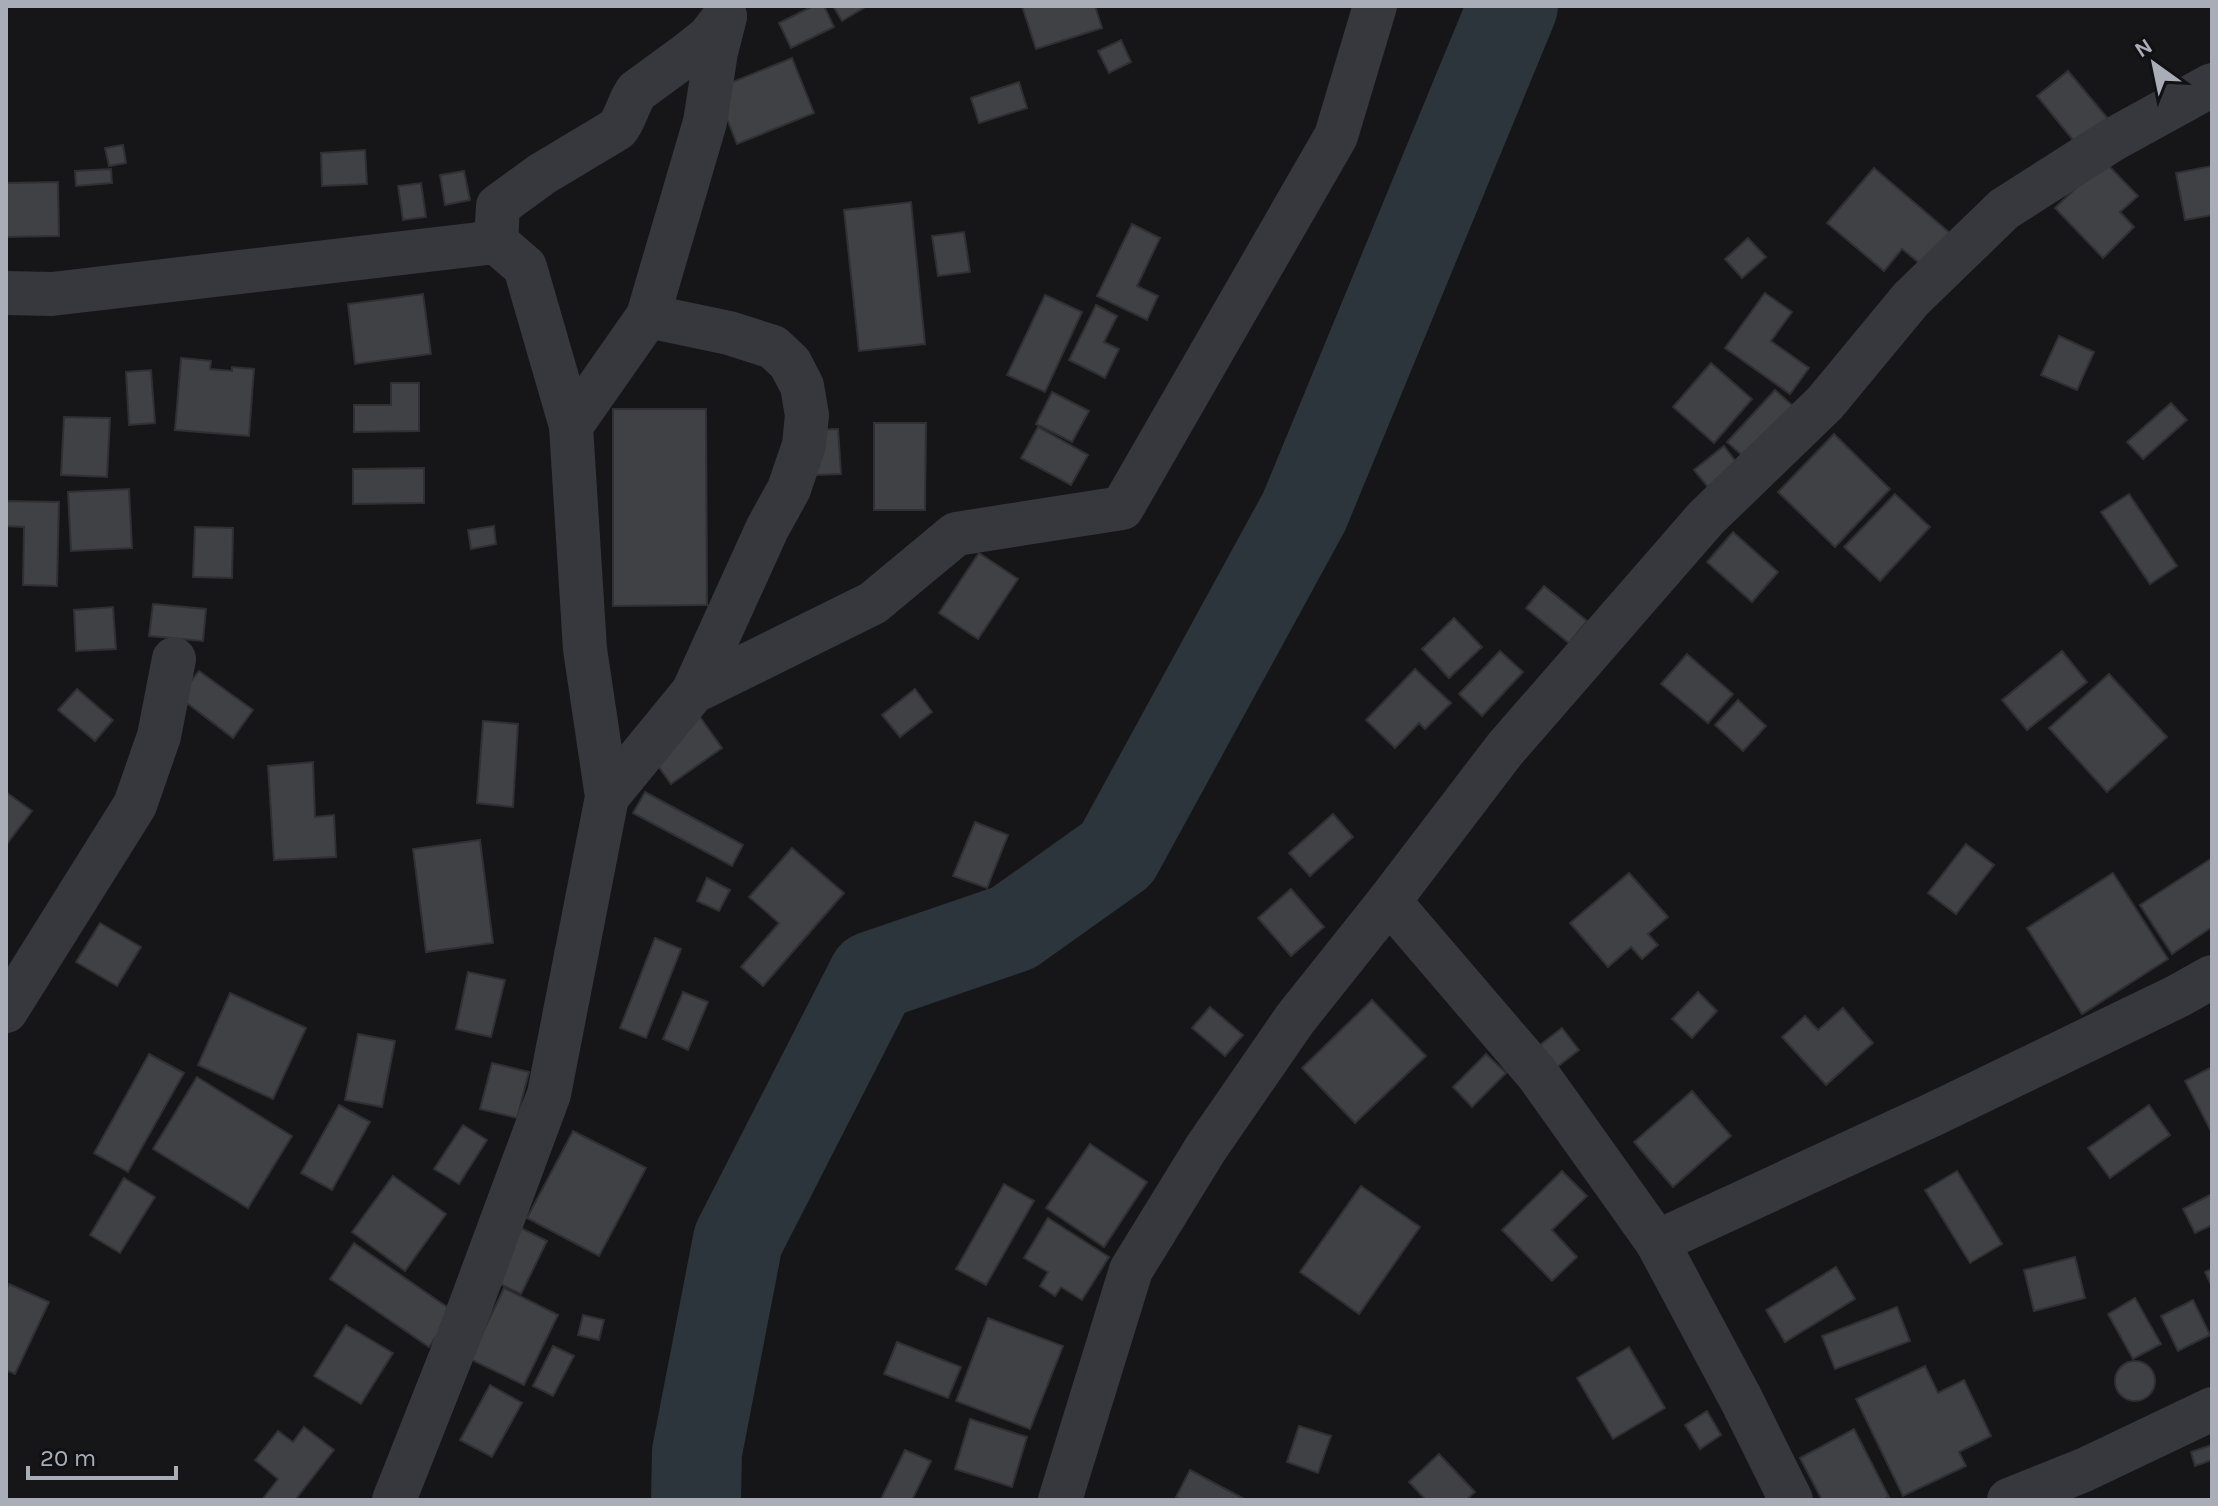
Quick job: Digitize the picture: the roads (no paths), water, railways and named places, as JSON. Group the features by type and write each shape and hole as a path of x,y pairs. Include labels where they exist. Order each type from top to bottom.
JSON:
{"street":[{"path":"693,692 873,603 956,534 1122,508 1336,136 1375,6"},
{"path":"496,242 498,206 542,174 617,129 625,119 631,98 637,91 709,37 732,11"},
{"path":"571,426 648,316 705,122 716,52 732,11"},
{"path":"1060,1500 1131,1270 1206,1148 1286,1032 1505,749 1706,518 1825,403 1911,299 2004,209 2112,140 2212,85"},
{"path":"6,293 52,294 496,242 525,267 571,426 585,649 607,797 549,1094 394,1500"},
{"path":"607,797 693,692 767,529 789,489 804,445 807,415 802,386 790,363 773,347 729,333 648,316"},
{"path":"6,1011 135,805 159,736 174,659"},
{"path":"1389,901 1538,1075 1657,1242 1791,1500"},
{"path":"1657,1242 1934,1114 2212,977"},
{"path":"2009,1500 2084,1470 2212,1409"}],"waterway":[{"path":"696,1500 697,1452 738,1240 873,976 1013,928 1117,854 1304,512 1513,6"}]}
